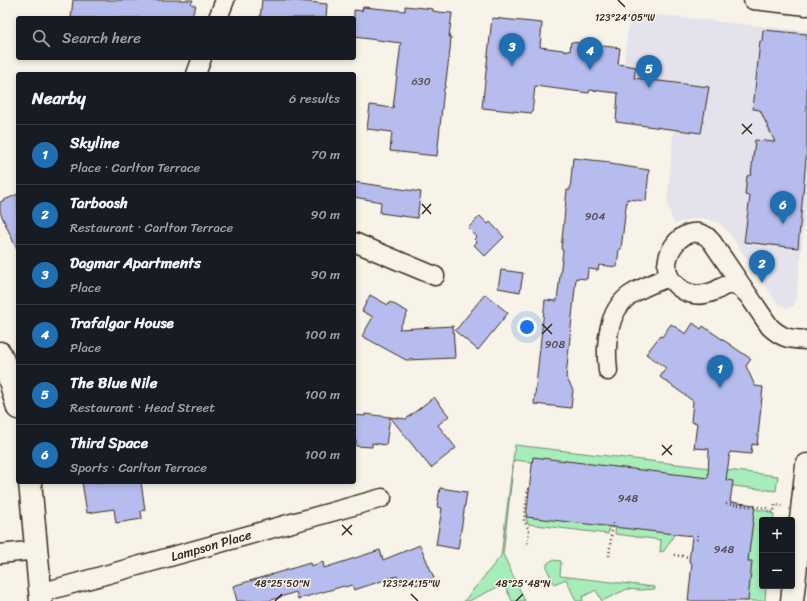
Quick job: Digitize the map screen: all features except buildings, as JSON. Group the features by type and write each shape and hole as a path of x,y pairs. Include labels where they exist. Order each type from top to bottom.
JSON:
{"main road":[{"path":"0,353 16,401"},
{"path":"792,601 807,465"},
{"path":"30,484 41,597"}],"street":[{"path":"219,16 225,0"},
{"path":"753,0 807,6"},
{"path":"197,72 201,60"},
{"path":"747,294 739,287 728,285 700,295 684,292 672,282 669,277 667,266 670,250 680,238 688,234 697,233 706,236 712,242 770,327 778,335 788,338 807,340"},
{"path":"356,243 435,276"},
{"path":"608,371 606,358 611,326 614,315 621,304 629,296 669,277"},
{"name":"Lampson Place","path":"41,597 382,498"},
{"path":"0,554 37,550"}],"path":[{"path":"525,546 527,545 529,530 524,520 528,489 530,490"},
{"path":"726,504 768,509 770,512 774,512 775,507"},
{"path":"609,556 613,522"},
{"path":"698,532 698,540"},
{"path":"674,555 689,556"}],"shaded area":[{"path":"630,12 807,31 807,195 796,301 793,306 787,308 777,303 727,230 719,223 699,218 674,224 667,203 674,128 617,122"}],"green space":[{"path":"515,445 778,476 776,491 514,460 503,554 525,601 512,601 504,584 469,601 464,601 501,556"},
{"path":"754,509 767,511 774,514 774,517 759,517 759,589 766,589 765,601 743,601"},
{"path":"527,512 610,522 608,534 528,524 526,519"},
{"path":"616,523 677,530 664,551 660,552 661,540 615,534"},
{"path":"552,560 561,561 560,576 655,587 655,589 627,589 602,601 596,590 582,597 583,601 576,601 566,579 554,584 547,569 547,564"}],"place":[{"name":"Dagmar Apartments","path":"512,66"},
{"name":"Trafalgar House","path":"590,70"},
{"name":"The Blue Nile","path":"649,88"},
{"name":"Third Space","path":"783,224"},
{"name":"Tarboosh","path":"762,283"},
{"name":"Skyline","path":"720,388"}]}
